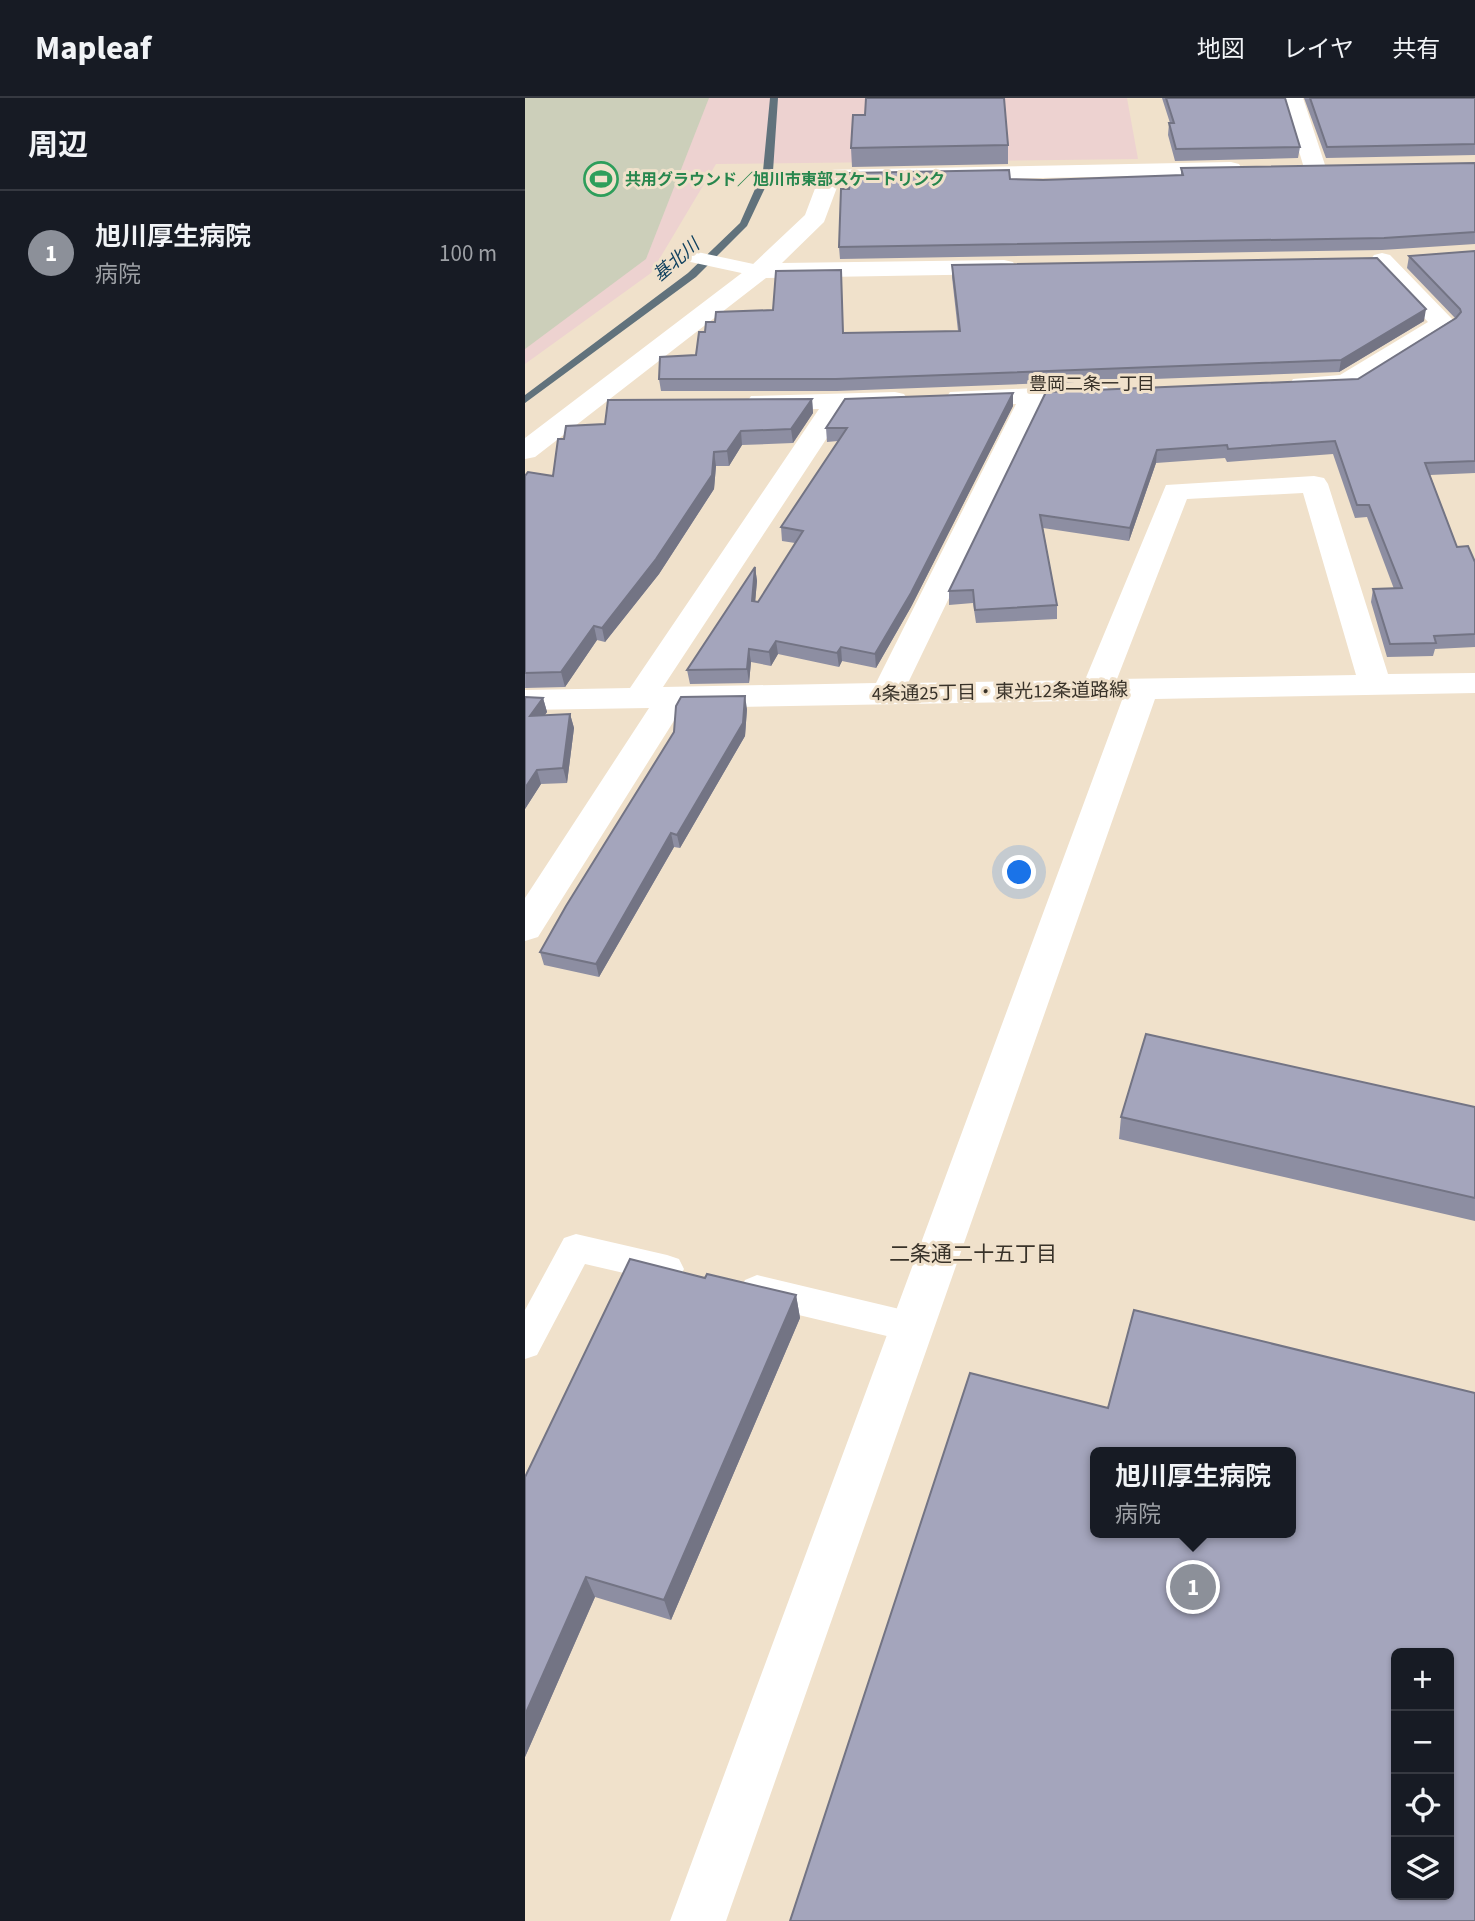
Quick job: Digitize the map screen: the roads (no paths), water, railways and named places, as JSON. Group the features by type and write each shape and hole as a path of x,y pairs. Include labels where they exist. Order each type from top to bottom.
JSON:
{"street":[{"path":"1293,98 1315,168"},
{"path":"1287,169 1342,168"},
{"path":"525,451 816,217 830,176 1259,169"},
{"path":"1354,261 1409,258"},
{"path":"1279,386 1346,383 1443,323 1382,260"},
{"path":"750,269 1022,266"},
{"path":"739,402 837,402 1129,391"},
{"path":"887,693 1034,395"},
{"path":"586,402 628,402"},
{"path":"525,928 656,697 837,402"},
{"path":"1097,689 1176,491 1314,484 1375,684"},
{"name":"4条通25丁目・東光12条道路線","path":"525,700 1475,682"},
{"path":"698,1921 1142,689"}],"lane":[{"path":"679,254 750,269"},
{"path":"525,1344 576,1248 912,1327"}],"waterway":[{"name":"基北川","path":"525,400 692,275 744,224 768,171 774,98"}],"place":[{"name":"共用グラウンド／旭川市東部スケートリンク","path":"601,179"},
{"name":"旭川厚生病院","path":"1193,1587"}],"district":[{"name":"豊岡二条一丁目","path":"1092,384"},
{"name":"二条通二十五丁目","path":"973,1254"}]}
